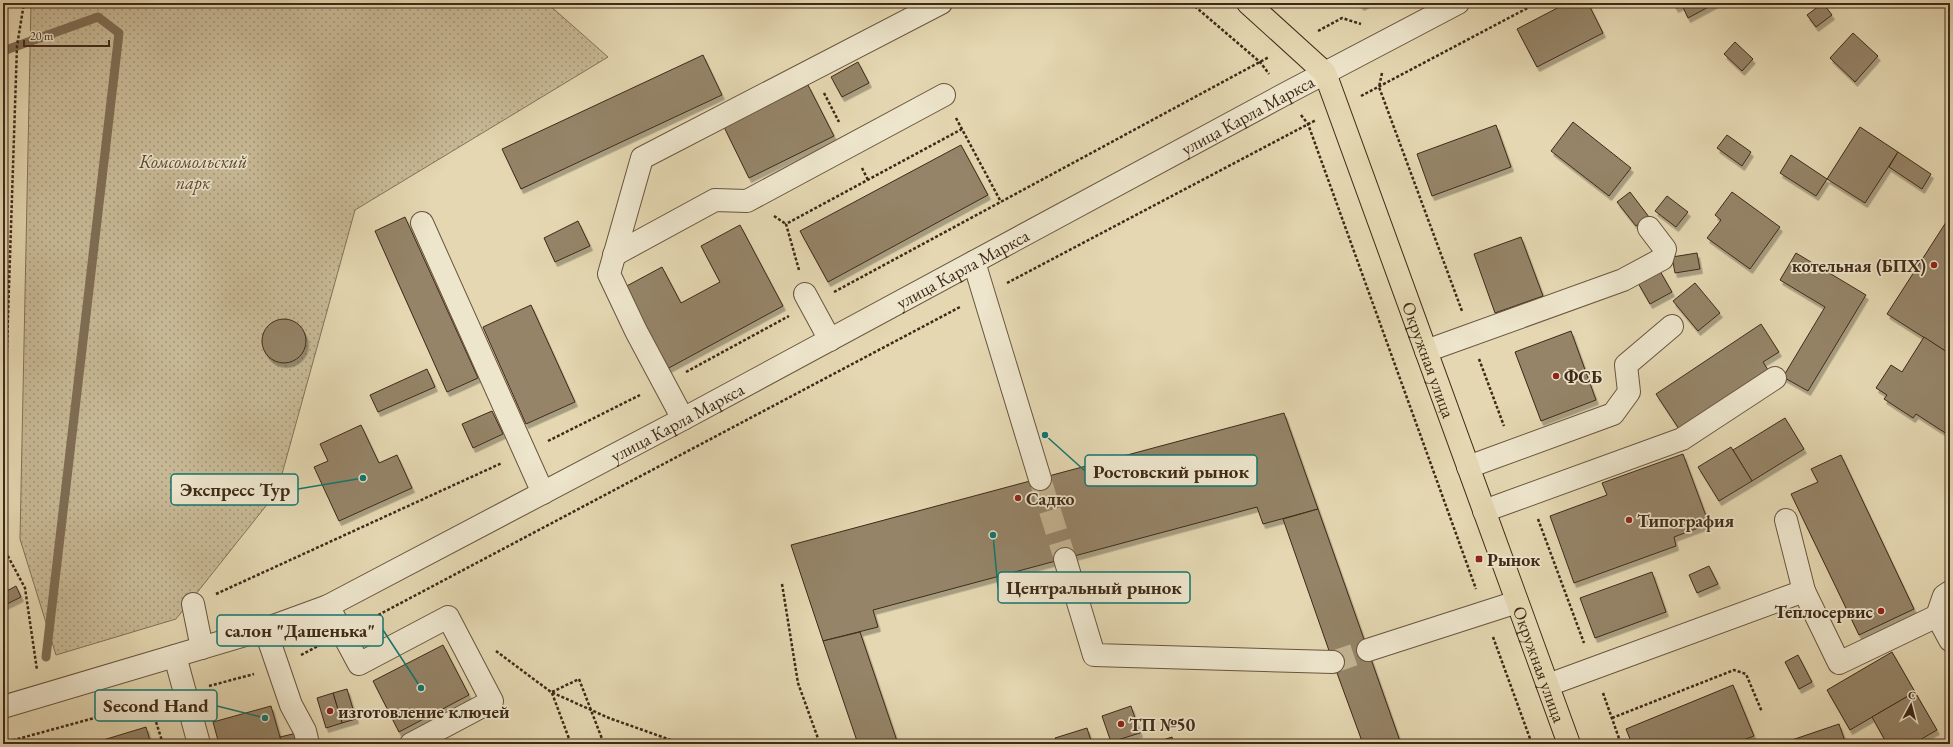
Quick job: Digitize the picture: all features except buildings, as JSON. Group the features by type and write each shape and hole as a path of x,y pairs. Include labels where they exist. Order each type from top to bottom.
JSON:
{"main road":[{"name":"Окружная улица","path":"1248,3 1325,73 1569,744"}],"street":[{"path":"683,419 639,338 609,274 642,158 941,3"},
{"name":"улица Карла Маркса","path":"3,707 265,629 328,606 683,419 1285,94 1458,3"},
{"path":"614,255 715,200 747,201 944,95"},
{"path":"422,223 544,493"},
{"path":"1426,351 1624,280 1662,259 1666,249 1649,228"},
{"path":"974,262 1040,479"},
{"path":"805,294 830,340"},
{"path":"1468,467 1613,414 1629,392 1626,365 1672,326"},
{"path":"1484,511 1682,439 1775,378"},
{"path":"1786,520 1804,591 1839,663 1937,616 1944,596 1950,592"},
{"path":"1065,559 1094,655 1333,662"},
{"path":"1548,685 1804,591"},
{"path":"1368,650 1517,602"},
{"path":"193,604 202,648"},
{"path":"328,606 358,664 448,617 492,702 411,744"},
{"path":"1937,616 1950,640"},
{"path":"265,629 291,705 305,731 308,744"},
{"path":"175,656 199,744"}],"path":[{"path":"3,468 17,46 24,3"},
{"path":"1191,3 1260,62 1308,124 1532,744"},
{"path":"1342,18 1360,24 1383,67 1379,86 1513,450"},
{"path":"944,95 1001,202"},
{"path":"805,294 786,224 962,129"},
{"path":"1529,494 1621,744"},
{"path":"3,547 25,588 37,671"},
{"path":"782,584 798,683 820,744"},
{"path":"1612,718 1734,670 1746,674 1762,712"},
{"path":"552,692 579,679 604,744"},
{"path":"552,692 591,710 682,744"},
{"path":"552,692 571,744"},
{"path":"150,703 162,744"}],"green space":[{"name":"Комсомольский парк","path":"31,3 547,3 608,57 355,210 277,492 176,619 56,655 20,539"},
{"path":"3,15 5,16 7,49 3,83"}],"waterway":[{"path":"3,51 98,17 119,33 46,657"}],"tunnel":[{"path":"1040,479 1065,559"},
{"path":"1333,662 1368,650"}],"place":[{"name":"котельная (БПХ)","path":"1934,265"},
{"name":"ФСБ","path":"1556,376"},
{"name":"Ростовский рынок","path":"1045,435"},
{"name":"Экспресс Тур","path":"363,478"},
{"name":"Садко","path":"1018,498"},
{"name":"Типография","path":"1629,520"},
{"name":"Центральный рынок","path":"993,535"},
{"name":"Рынок","path":"1479,559"},
{"name":"Теплосервис","path":"1881,611"},
{"name":"салон \"Дашенька\"","path":"421,688"},
{"name":"изготовление ключей","path":"330,711"},
{"name":"Second Hand","path":"265,718"},
{"name":"ТП №50","path":"1121,724"}]}
